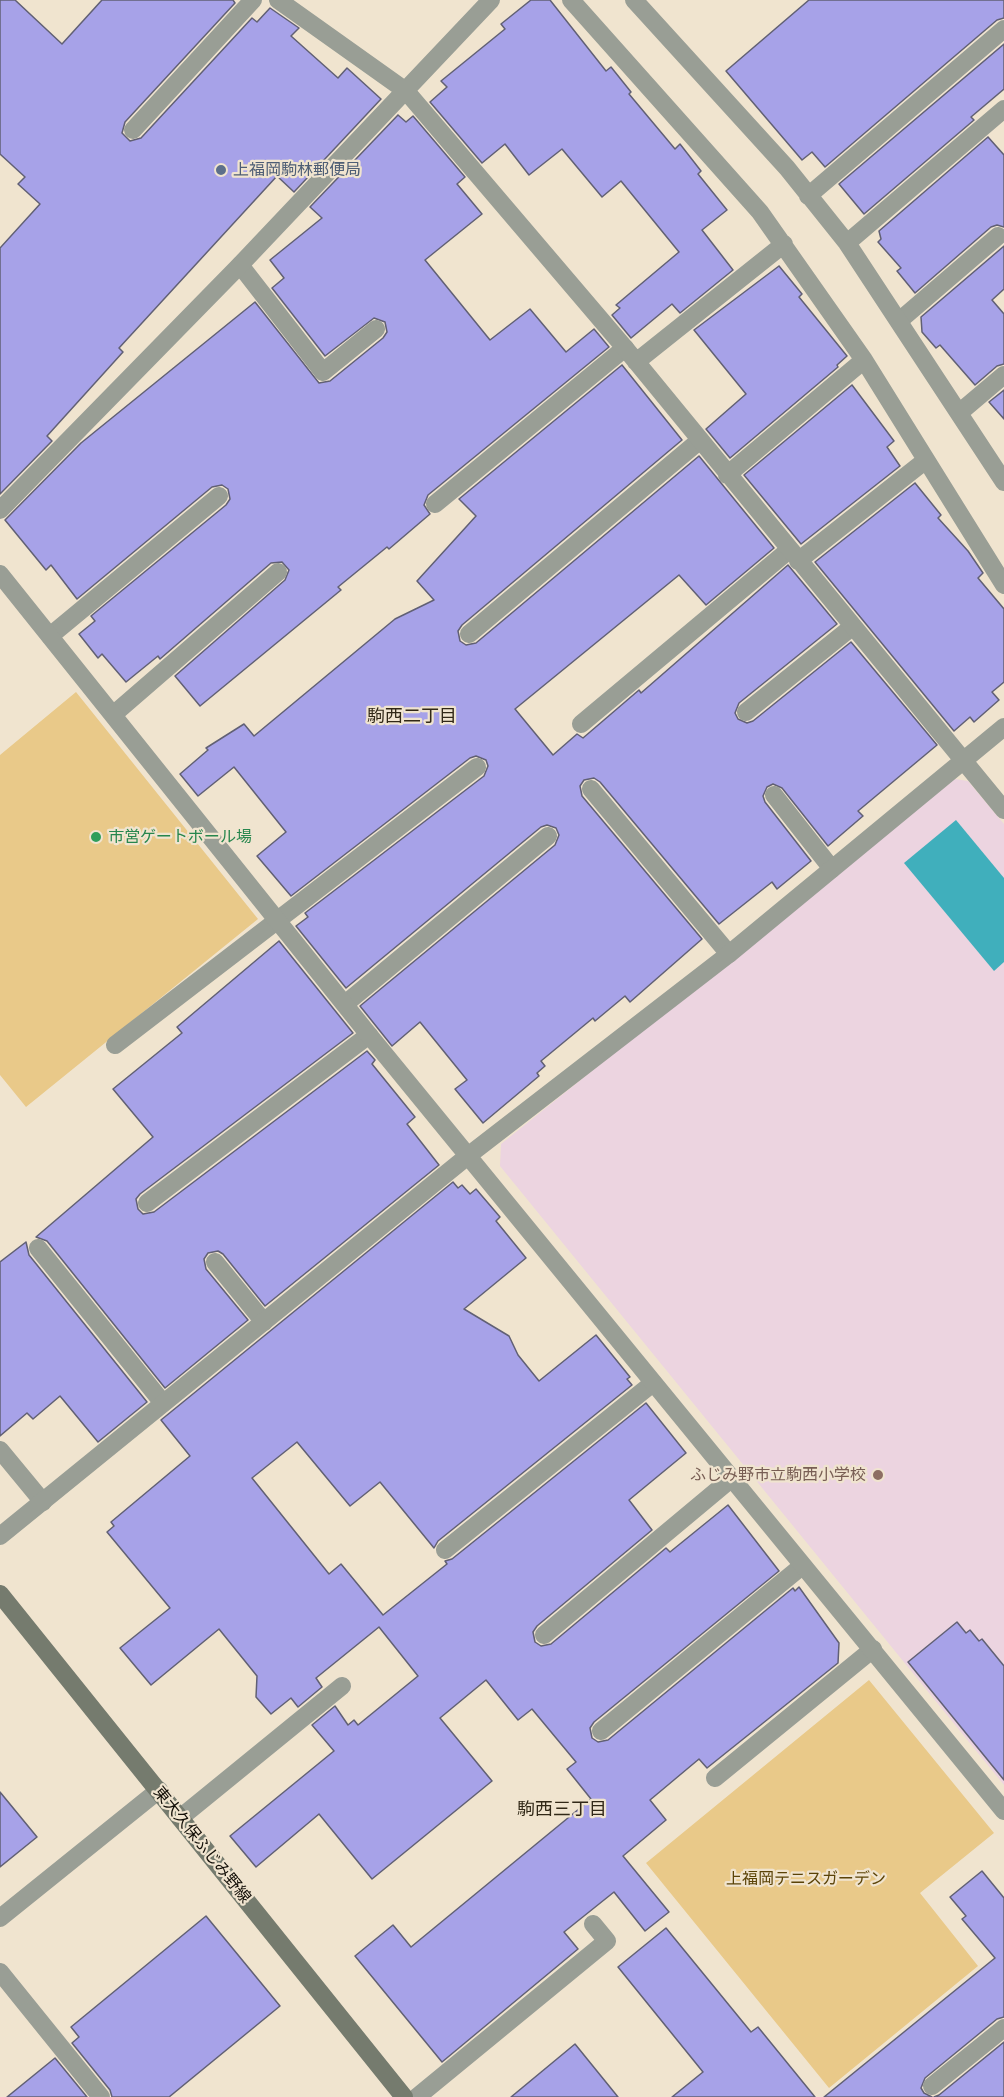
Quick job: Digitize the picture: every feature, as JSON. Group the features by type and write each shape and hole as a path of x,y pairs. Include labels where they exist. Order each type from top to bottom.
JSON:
{"main road":[{"name":"東大久保ふじみ野線","path":"0,1594 404,2097"}],"street":[{"path":"133,130 252,0"},
{"path":"278,0 406,91 631,355 699,441 1004,810"},
{"path":"0,510 240,265 491,0"},
{"path":"571,0 760,212 864,360 1004,585"},
{"path":"634,0 788,168 847,243 1004,482"},
{"path":"808,195 1004,29"},
{"path":"847,243 1004,109"},
{"path":"899,321 998,236"},
{"path":"435,504 631,355 783,244"},
{"path":"240,265 322,372 376,329"},
{"path":"727,475 864,360"},
{"path":"959,413 1004,375"},
{"path":"469,634 699,441"},
{"path":"581,724 794,555 926,460"},
{"path":"50,636 219,496"},
{"path":"114,714 278,572"},
{"path":"0,574 369,1035 1004,1811"},
{"path":"746,712 852,627"},
{"path":"0,1536 469,1155 729,954 1004,727"},
{"path":"115,1045 477,767"},
{"path":"591,789 729,954"},
{"path":"774,795 832,869"},
{"path":"345,1004 548,836"},
{"path":"147,1203 369,1035"},
{"path":"38,1248 163,1403"},
{"path":"215,1262 264,1322"},
{"path":"445,1550 653,1383"},
{"path":"0,1450 43,1502"},
{"path":"544,1635 732,1478"},
{"path":"601,1731 802,1566"},
{"path":"715,1778 873,1649"},
{"path":"180,1818 342,1686"},
{"path":"0,1918 159,1790"},
{"path":"417,2097 607,1941 592,1924"},
{"path":"0,1972 101,2097"},
{"path":"932,2085 1004,2028"}],"shaded area":[{"name":"ふじみ野市立駒西小学校","path":"955,779 968,781 1004,824 1004,1785 500,1166 501,1144"}],"green space":[{"name":"市営ゲートボール場","path":"76,692 258,919 26,1107 0,1075 0,755"},
{"name":"上福岡テニスガーデン","path":"869,1680 994,1833 920,1893 978,1966 829,2088 646,1863"}],"water":[{"path":"956,820 1004,878 1004,962 994,971 904,863"}],"building":[{"path":"0,0 15,0 62,44 102,0 233,0 235,3 125,122 122,133 130,141 141,138 252,18 257,22 270,8 299,28 291,36 338,78 347,68 381,99 294,192 277,176 119,348 123,352 47,436 52,441 0,494 0,248 40,204 18,184 25,177 0,154"},
{"path":"531,0 550,0 606,71 611,67 631,92 629,94 675,149 680,144 701,171 698,174 727,210 702,230 733,270 680,313 672,304 631,338 612,315 620,308 616,305 679,252 621,181 602,197 562,149 529,175 505,144 482,163 430,102 447,87 441,81 505,29 501,24"},
{"path":"809,0 1004,0 1004,18 997,20 825,167 812,152 802,160 726,71"},
{"path":"1004,44 1004,89 971,117 974,120 864,214 839,184"},
{"path":"398,115 406,122 413,116 465,177 457,184 482,214 425,260 490,340 530,309 566,352 594,329 609,347 428,495 424,505 430,514 389,549 387,547 338,587 341,590 200,706 175,676 285,580 289,570 282,562 271,563 160,659 158,656 126,682 102,654 98,658 79,634 95,621 91,616 226,505 230,499 228,489 222,485 212,487 77,599 51,565 46,570 5,520 81,443 255,302 319,383 330,381 383,338 387,332 385,322 374,318 325,356 272,288 284,278 270,260 322,218 310,207"},
{"path":"988,137 1004,155 1004,227 997,225 991,227 915,293 897,271 901,268 878,242 881,239 879,231"},
{"path":"1004,246 1004,289 992,300 1004,314 1004,364 997,366 975,385 940,345 936,348 922,332 921,317"},
{"path":"779,266 802,294 799,297 847,356 837,365 838,367 730,458 706,429 746,394 694,330"},
{"path":"622,365 682,440 462,625 458,631 460,641 466,645 476,643 699,456 774,548 706,605 679,575 515,709 553,755 577,734 583,738 639,690 641,693 788,565 837,624 739,703 735,713 738,719 747,723 753,721 851,642 937,745 858,811 863,816 828,846 782,788 773,784 767,787 763,796 765,802 811,861 777,889 772,882 719,924 600,782 594,778 584,780 580,786 582,796 702,939 630,1002 625,996 595,1021 593,1018 541,1061 545,1066 537,1073 539,1076 483,1123 455,1089 467,1080 420,1022 392,1046 360,1006 555,845 559,835 556,828 547,825 541,827 346,988 296,926 308,917 305,913 484,776 488,766 486,760 476,756 470,758 291,896 257,856 286,832 234,767 198,796 180,774 208,750 206,748 244,724 254,736 395,619 434,600 417,581 476,516 459,499"},
{"path":"852,385 894,441 887,447 900,466 801,544 744,475"},
{"path":"1004,390 1004,419 989,402"},
{"path":"915,483 941,515 938,518 968,551 983,573 978,578 1004,609 1004,682 992,692 999,700 974,722 970,717 954,731 815,562"},
{"path":"279,941 353,1033 140,1194 136,1199 138,1209 143,1214 154,1212 367,1051 375,1060 372,1064 415,1117 407,1124 439,1165 265,1306 223,1254 218,1251 208,1253 204,1259 206,1269 248,1320 165,1388 47,1241 36,1237 153,1137 113,1089 182,1033 177,1027"},
{"path":"453,1182 458,1188 462,1185 470,1194 476,1189 500,1217 496,1221 526,1258 464,1309 509,1336 518,1355 539,1381 596,1335 630,1377 627,1379 632,1385 438,1541 434,1548 380,1482 350,1506 297,1442 252,1478 329,1574 341,1564 383,1615 447,1564 445,1561 452,1559 646,1403 686,1453 629,1500 652,1530 537,1626 533,1632 535,1642 541,1646 551,1644 666,1548 670,1552 728,1505 779,1571 594,1722 590,1728 592,1738 598,1742 608,1740 793,1588 795,1591 799,1587 839,1643 838,1663 707,1768 699,1759 650,1800 666,1820 623,1856 669,1912 645,1931 614,1892 564,1932 578,1949 442,2062 355,1956 393,1925 411,1947 591,1799 567,1769 576,1762 532,1709 518,1720 486,1680 440,1718 492,1781 372,1879 319,1814 256,1867 230,1836 334,1751 312,1725 335,1706 348,1725 354,1720 358,1725 418,1676 379,1627 316,1678 322,1687 298,1707 291,1698 271,1714 256,1697 257,1676 219,1629 151,1685 120,1648 170,1608 107,1532 114,1526 111,1522 190,1456 161,1420"},
{"path":"26,1242 29,1255 147,1402 98,1442 60,1396 33,1419 27,1413 0,1436 0,1262"},
{"path":"957,1622 966,1633 970,1630 979,1641 982,1639 1004,1666 1004,1780 908,1662"},
{"path":"0,1792 37,1837 0,1867"},
{"path":"982,1871 1004,1898 1004,2017 997,2019 925,2078 921,2088 924,2093 932,2097 824,2097 995,1958 962,1919 966,1916 950,1897"},
{"path":"206,1916 280,2006 169,2097 112,2097 110,2090 72,2043 79,2037 71,2027"},
{"path":"666,1928 751,2032 758,2027 815,2097 672,2097 703,2072 618,1967"},
{"path":"1004,2042 1004,2097 934,2097 939,2095"},
{"path":"575,2044 618,2097 511,2097"},
{"path":"55,2058 87,2097 7,2097"}],"place":[{"name":"上福岡駒林郵便局","path":"221,170"},
{"name":"市営ゲートボール場","path":"96,837"},
{"name":"ふじみ野市立駒西小学校","path":"878,1475"}],"district":[{"name":"駒西二丁目","path":"412,717"},
{"name":"駒西三丁目","path":"562,1810"}]}
